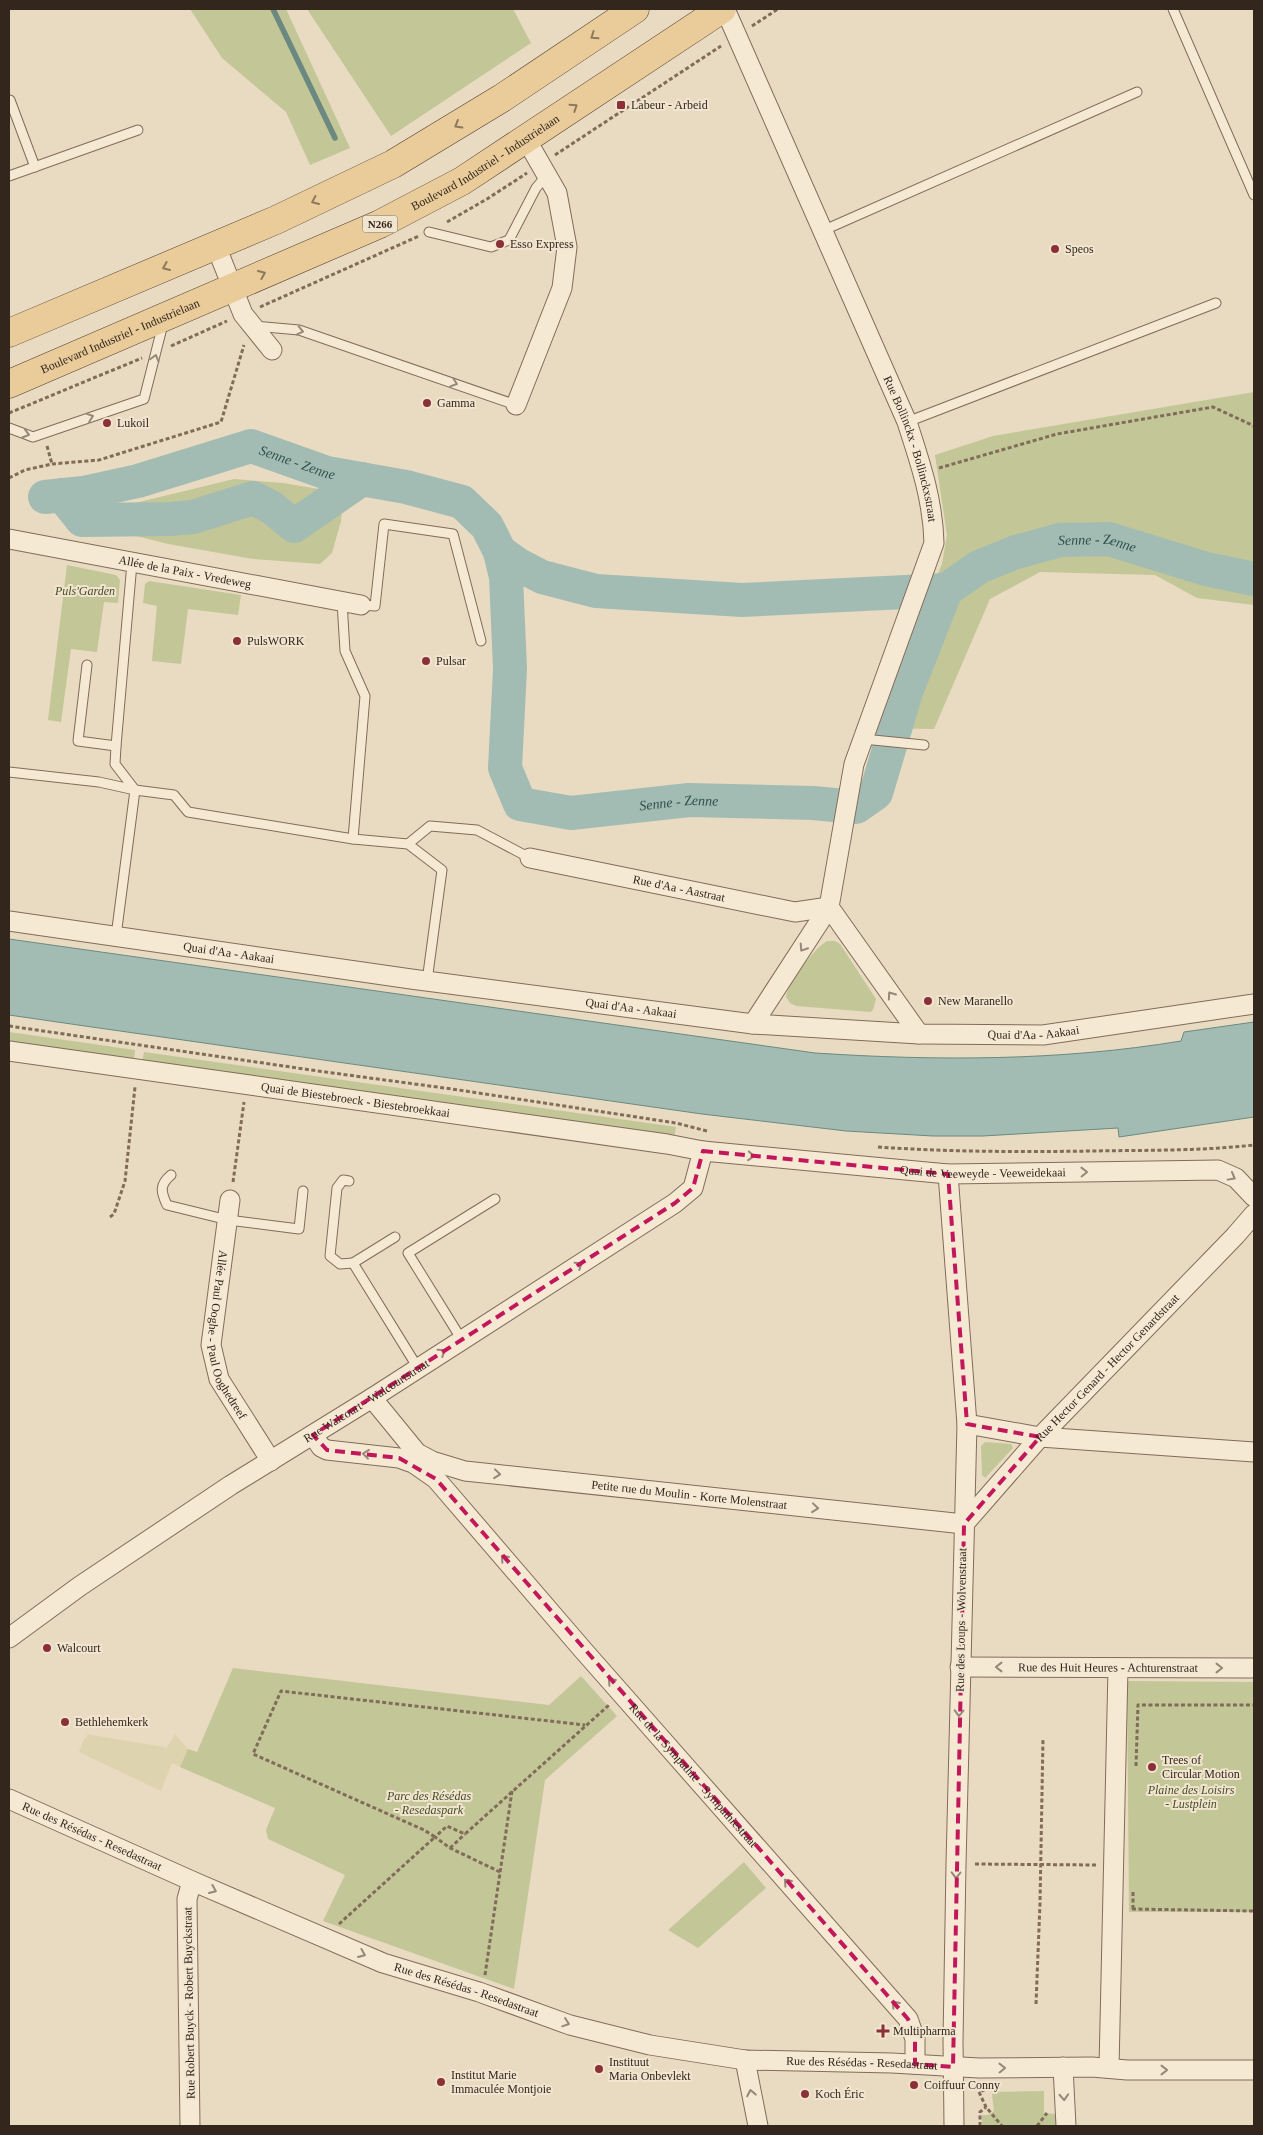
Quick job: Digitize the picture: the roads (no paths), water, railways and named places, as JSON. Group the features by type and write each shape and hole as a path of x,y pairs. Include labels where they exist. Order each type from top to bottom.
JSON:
{"main road":[{"path":"9,333 276,220 393,164 502,98 635,9"},
{"name":"Boulevard Industriel - Industrielaan","path":"9,384 232,286 380,224 462,181 723,9"}],"street":[{"name":"Rue Bollinckx - Bollinckxstraat","path":"723,9 906,422 924,472 931,505 934,543 910,609 871,740 854,764 829,907 753,1024"},
{"path":"516,405 562,288 567,247 557,193 526,139"},
{"path":"216,246 243,314 272,350"},
{"name":"Allée de la Paix - Vredeweg","path":"9,539 361,605"},
{"name":"Rue d'Aa - Aastraat","path":"530,858 795,912 829,907"},
{"path":"829,907 919,1034"},
{"name":"Quai d'Aa - Aakaai","path":"9,920 427,981 753,1024 919,1034 1043,1035 1254,1004"},
{"name":"Quai de Biestebroeck - Biestebroekkaai","path":"9,1051 657,1142 703,1151"},
{"name":"Quai de Veeweyde - Veeweidekaai","path":"703,1151 948,1174 1218,1170 1236,1178 1254,1197"},
{"name":"Rue Walcourt - Walcourtstraat","path":"9,1638 103,1570 675,1203 693,1188 703,1151"},
{"name":"Rue des Loups - Wolvenstraat","path":"948,1174 967,1424 956,1864 954,2126"},
{"name":"Allée Paul Ooghe - Paul Ooghedreef","path":"230,1200 211,1345 219,1379 271,1461"},
{"name":"Rue Hector Genard - Hector Genardstraat","path":"964,1524 1040,1437 1235,1236 1254,1214"},
{"name":"Rue de la Sympathie - Sympathiestraat","path":"372,1398 415,1458 450,1494 908,2019 915,2039 915,2064"},
{"path":"967,1424 1040,1437 1254,1452"},
{"name":"Petite rue du Moulin - Korte Molenstraat","path":"313,1434 321,1447 327,1450 415,1458 466,1471 964,1524"},
{"path":"450,1494 458,1479 466,1471"},
{"name":"Rue des Huit Heures - Achturenstraat","path":"960,1667 1254,1668"},
{"path":"1109,2068 1118,1668"},
{"name":"Rue des Résédas - Resedastraat","path":"9,1799 192,1881 383,1963 479,1992 570,2025 650,2046 745,2060 915,2064 953,2067 1254,2070"},
{"name":"Rue Robert Buyck - Robert Buyckstraat","path":"190,2126 187,1899 192,1881"},
{"path":"745,2060 758,2126"},
{"path":"1063,2068 1066,2126"}],"lane":[{"path":"1173,9 1254,196"},
{"path":"822,231 1137,92"},
{"path":"10,100 35,166"},
{"path":"9,176 138,130"},
{"path":"429,232 491,247 509,240 536,188 547,175"},
{"path":"906,422 1216,303"},
{"path":"9,428 33,436 144,399 165,316"},
{"path":"252,326 299,330 516,405"},
{"path":"361,605 376,606 384,524 453,534 481,641"},
{"path":"116,936 135,790 115,764 132,562"},
{"path":"342,602 345,651 365,696 353,839"},
{"path":"87,665 78,741 116,746"},
{"path":"871,740 924,745"},
{"path":"9,772 99,782 135,790 174,795 188,812 353,839 408,844 442,870 427,981"},
{"path":"408,844 430,826 476,830 530,858"},
{"path":"171,1175 161,1186 161,1193 167,1206 228,1220 299,1229 303,1191"},
{"path":"349,1181 342,1180 337,1188 330,1256 340,1264 353,1263 395,1237"},
{"path":"462,1340 408,1253 495,1199"},
{"path":"353,1263 418,1368"}],"water":[{"path":"9,939 815,1053 953,1058 1044,1056 1136,1048 1181,1041 1184,1032 1254,1022 1254,1117 1119,1137 1118,1128 983,1136 933,1136 846,1131 702,1114 85,1026 9,1015"}],"waterway":[{"path":"273,9 335,138"},
{"name":"Senne - Zenne","path":"45,497 83,493 138,481 251,446 327,473 406,487 462,502 487,526 500,552 517,564 542,577 596,591 742,600 946,590 979,567 1016,552 1060,540 1109,539 1206,569 1254,579"},
{"path":"62,495 82,520 193,517 253,498 271,507 294,526 362,479"},
{"name":"Senne - Zenne","path":"500,552 506,577 510,669 505,768 520,804 571,813 689,800 813,803 856,807 876,793 906,692 946,590"}],"place":[{"name":"Labeur - Arbeid","path":"621,105"},
{"name":"Esso Express","path":"500,244"},
{"name":"Speos","path":"1055,249"},
{"name":"Gamma","path":"427,403"},
{"name":"Lukoil","path":"107,423"},
{"name":"PulsWORK","path":"237,641"},
{"name":"Pulsar","path":"426,661"},
{"name":"New Maranello","path":"928,1001"},
{"name":"Walcourt","path":"47,1648"},
{"name":"Bethlehemkerk","path":"65,1722"},
{"name":"Trees of Circular Motion","path":"1152,1767"},
{"name":"Multipharma","path":"883,2031"},
{"name":"Instituut Maria Onbevlekt","path":"599,2069"},
{"name":"Institut Marie Immaculée Montjoie","path":"441,2082"},
{"name":"Coiffuur Conny","path":"914,2085"},
{"name":"Koch Éric","path":"805,2094"}],"park label":[{"name":"Puls'Garden","path":"85,591"},
{"name":"Plaine des Loisirs - Lustplein","path":"1191,1797"},
{"name":"Parc des Résédas - Resedaspark","path":"429,1803"}]}
